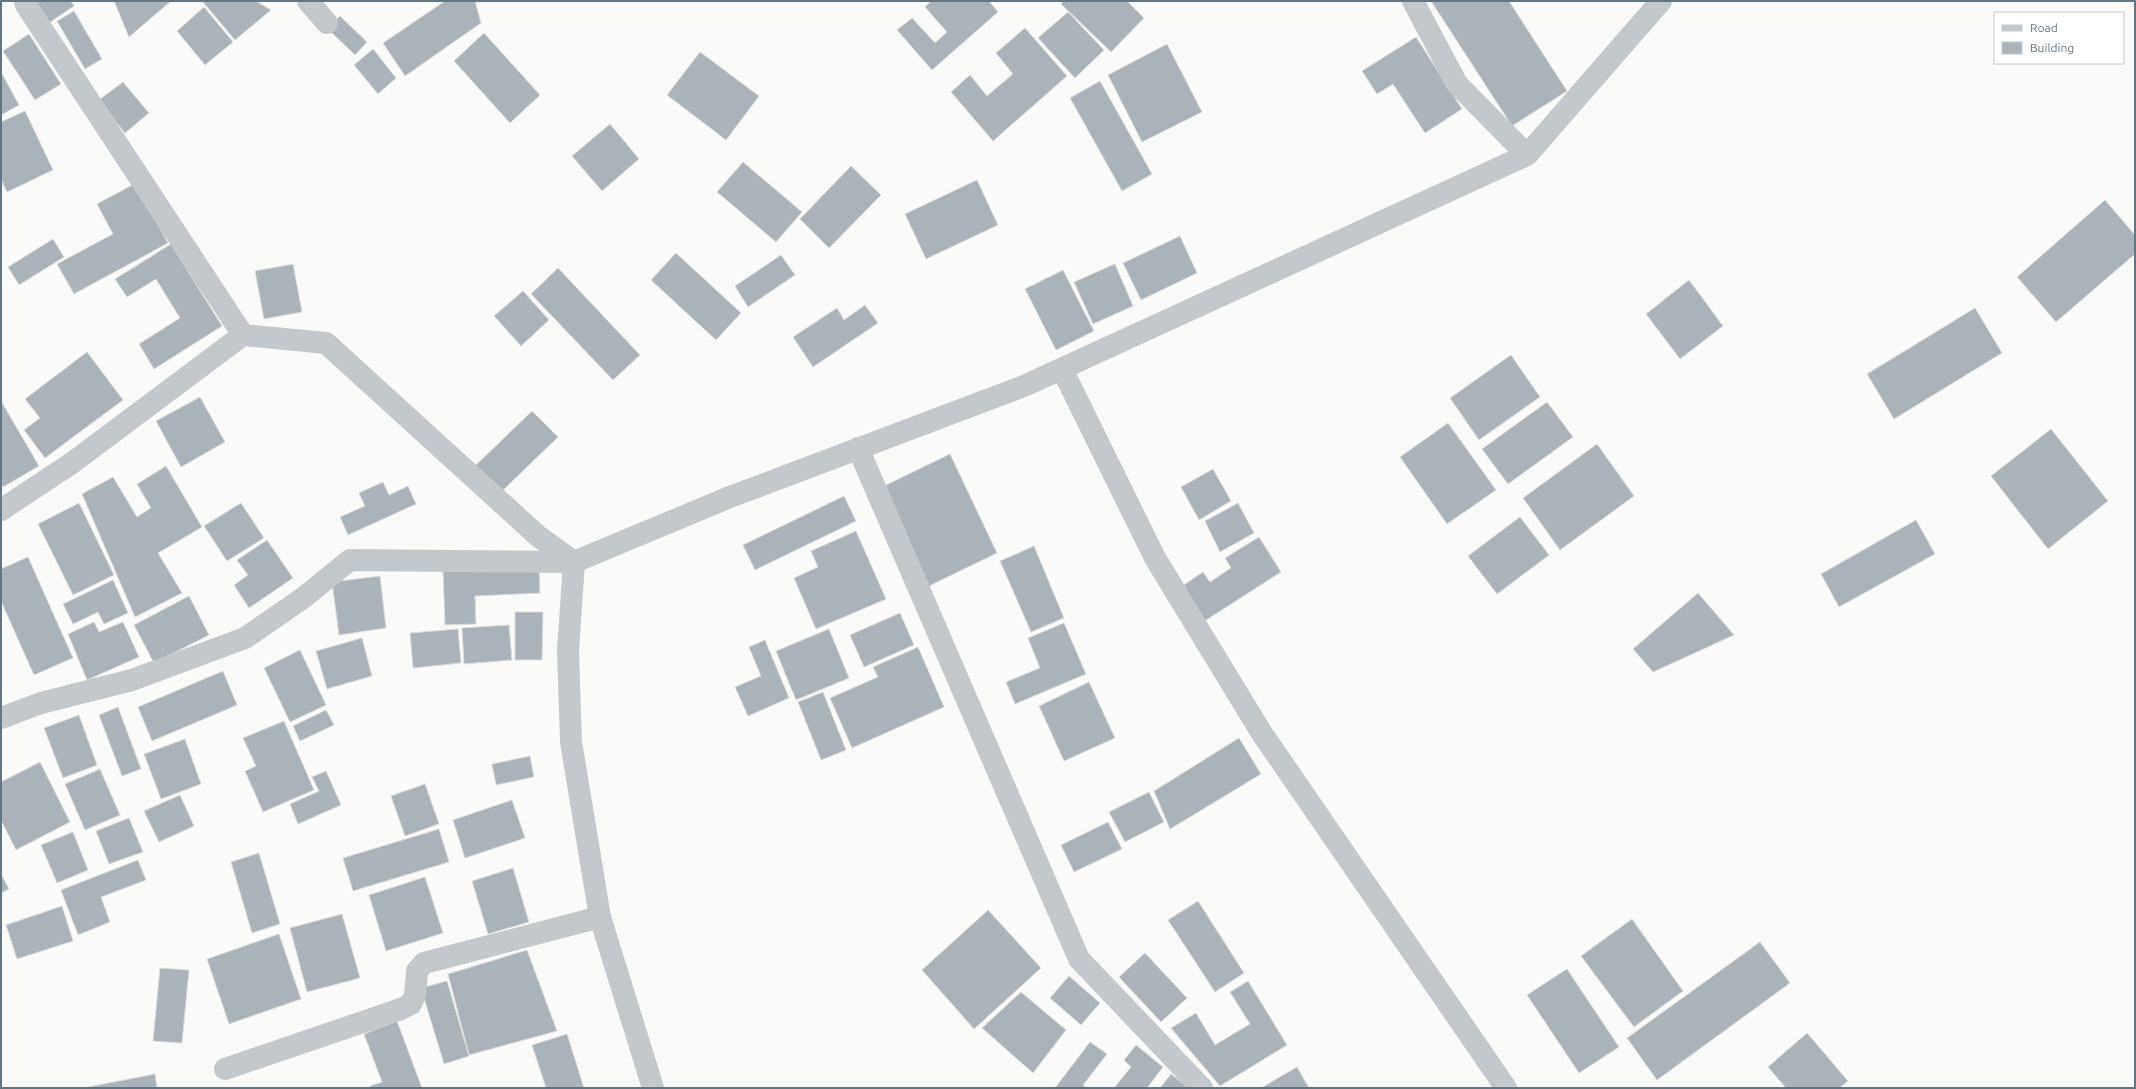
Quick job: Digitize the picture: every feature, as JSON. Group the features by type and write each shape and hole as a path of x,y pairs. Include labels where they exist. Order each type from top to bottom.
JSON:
{"street":[{"path":"25,1 42,31 243,335"},
{"path":"308,1 327,23"},
{"path":"1413,1 1457,84 1527,155"},
{"path":"1,718 41,703 132,680 245,638 303,598 350,560 574,562 730,497 1024,386 1527,155 1661,1"},
{"path":"1,510 72,463 243,335 326,343 538,536 574,562"},
{"path":"1062,369 1155,558 1262,732 1506,1088"},
{"path":"858,448 1079,959 1202,1088"},
{"path":"574,562 568,651 572,742 600,917 653,1088"},
{"path":"225,1069 401,1009 411,1004 415,995 416,971 424,963 600,917"}],"building":[{"path":"31,1 71,1 74,6 46,25"},
{"path":"114,1 171,1 129,37"},
{"path":"202,1 256,1 271,10 235,40"},
{"path":"445,1 475,1 481,23 405,76 383,43"},
{"path":"931,1 989,1 998,12 932,70 897,30 912,18 935,43 947,32 925,7"},
{"path":"1064,1 1127,1 1144,18 1111,52 1061,4"},
{"path":"1431,1 1509,1 1567,91 1512,126"},
{"path":"204,7 233,42 205,65 177,31"},
{"path":"74,11 102,59 85,69 57,21"},
{"path":"1068,12 1104,50 1075,78 1038,38"},
{"path":"340,16 367,42 355,55 328,29"},
{"path":"1025,28 1067,76 993,141 951,92 970,75 987,96 1013,74 996,53"},
{"path":"484,33 540,95 510,123 454,61"},
{"path":"29,34 61,84 35,100 3,51"},
{"path":"1416,37 1462,109 1425,133 1393,84 1377,94 1362,71"},
{"path":"1167,44 1202,112 1142,142 1108,75"},
{"path":"373,49 396,78 378,94 354,65"},
{"path":"700,52 759,96 726,140 667,95"},
{"path":"1,72 19,105 1,115"},
{"path":"1100,81 1152,174 1122,191 1070,98"},
{"path":"123,82 149,113 125,133 99,100"},
{"path":"25,111 53,170 7,192 1,179 1,122"},
{"path":"610,124 639,159 602,191 572,156"},
{"path":"743,162 802,212 776,242 717,192"},
{"path":"851,166 881,195 829,248 800,219"},
{"path":"977,180 998,225 926,259 905,214"},
{"path":"136,183 168,243 74,294 57,264 113,234 97,204"},
{"path":"2105,200 2135,235 2135,254 2056,322 2017,277"},
{"path":"1180,236 1197,273 1141,300 1123,263"},
{"path":"53,239 64,257 19,285 8,267"},
{"path":"171,244 222,326 154,369 139,344 180,318 156,279 127,297 115,279"},
{"path":"676,253 741,313 716,340 651,280"},
{"path":"781,255 795,275 748,307 735,286"},
{"path":"293,264 302,312 264,319 255,271"},
{"path":"1115,264 1133,306 1093,324 1074,282"},
{"path":"558,268 640,355 613,380 531,294"},
{"path":"1063,270 1094,331 1056,350 1025,289"},
{"path":"1689,280 1723,326 1680,359 1646,314"},
{"path":"523,291 549,320 521,346 494,316"},
{"path":"865,305 878,323 813,367 793,337 837,308 844,320"},
{"path":"1975,308 2002,353 1894,419 1867,374"},
{"path":"87,352 123,400 45,458 24,430 40,418 25,399"},
{"path":"1511,355 1540,397 1479,440 1450,398"},
{"path":"200,397 225,442 181,467 156,421"},
{"path":"1,401 39,466 3,487 1,484"},
{"path":"1547,402 1573,437 1508,484 1482,449"},
{"path":"532,411 558,437 497,496 471,470"},
{"path":"1448,423 1496,490 1447,524 1400,457"},
{"path":"2051,429 2108,501 2048,549 1991,476"},
{"path":"1597,444 1634,496 1560,550 1523,498"},
{"path":"950,454 997,553 929,586 882,487"},
{"path":"166,466 202,527 158,553 182,593 135,617 82,494 113,477 137,517 151,508 137,484"},
{"path":"1213,469 1231,501 1199,520 1181,487"},
{"path":"383,482 389,495 408,486 416,504 348,535 340,517 365,506 359,493"},
{"path":"844,496 856,521 755,570 743,545"},
{"path":"79,503 114,575 73,595 38,524"},
{"path":"241,503 264,538 227,561 204,526"},
{"path":"1238,503 1254,533 1220,552 1205,521"},
{"path":"1520,517 1549,555 1497,594 1468,556"},
{"path":"1916,520 1935,554 1839,607 1821,574"},
{"path":"856,531 886,599 816,629 794,578 818,567 811,551"},
{"path":"1259,537 1281,572 1203,622 1181,587 1203,572 1210,582 1231,568 1225,558"},
{"path":"267,540 293,578 249,608 234,585 248,575 237,560"},
{"path":"1034,546 1064,618 1031,632 1000,561"},
{"path":"28,557 73,658 34,675 1,601 1,569"},
{"path":"539,566 540,593 475,596 476,624 445,625 443,570"},
{"path":"380,576 386,628 339,635 332,582"},
{"path":"113,580 128,613 104,624 98,612 73,624 63,604"},
{"path":"1698,593 1734,635 1653,672 1633,649"},
{"path":"189,596 209,635 154,663 134,625"},
{"path":"515,612 543,612 542,660 515,660"},
{"path":"900,613 914,645 864,667 850,635"},
{"path":"94,622 99,632 123,622 139,657 87,680 68,634"},
{"path":"1064,623 1086,674 1015,704 1006,682 1040,668 1028,638"},
{"path":"509,625 512,660 464,664 462,628"},
{"path":"458,629 461,663 413,668 410,633"},
{"path":"829,629 849,678 796,700 776,651"},
{"path":"362,638 372,676 327,689 316,651"},
{"path":"765,640 789,698 748,716 735,687 761,676 749,647"},
{"path":"918,647 944,707 852,748 830,698 878,677 873,667"},
{"path":"300,650 326,705 290,722 264,668"},
{"path":"223,671 237,705 152,741 138,707"},
{"path":"1089,682 1115,738 1064,761 1039,706"},
{"path":"823,692 846,750 821,760 798,702"},
{"path":"118,707 141,769 122,776 99,715"},
{"path":"326,710 334,725 300,741 293,726"},
{"path":"79,715 97,765 63,778 44,728"},
{"path":"284,721 314,790 263,812 245,771 256,766 243,738"},
{"path":"1239,738 1261,774 1170,829 1154,791"},
{"path":"185,739 201,784 161,799 144,754"},
{"path":"530,756 534,777 496,785 492,764"},
{"path":"40,762 70,822 16,850 1,820 1,782"},
{"path":"100,769 120,815 85,830 65,784"},
{"path":"326,771 341,805 298,824 290,804 319,791 312,777"},
{"path":"425,784 439,824 405,836 391,796"},
{"path":"1149,792 1164,822 1125,842 1109,812"},
{"path":"180,795 194,826 159,842 144,811"},
{"path":"512,800 525,838 465,858 453,820"},
{"path":"129,818 143,852 109,864 96,831"},
{"path":"1108,822 1122,849 1074,872 1061,845"},
{"path":"439,829 449,862 353,891 343,858"},
{"path":"73,832 88,870 57,883 41,845"},
{"path":"259,853 280,924 252,933 231,862"},
{"path":"138,860 146,880 101,897 110,922 78,935 61,890"},
{"path":"513,868 529,922 488,934 472,881"},
{"path":"1,874 9,889 1,893"},
{"path":"425,877 443,933 386,951 369,895"},
{"path":"1198,901 1244,973 1215,992 1168,920"},
{"path":"62,906 73,941 17,959 6,925"},
{"path":"988,910 1041,968 974,1029 922,970"},
{"path":"342,914 360,978 307,992 290,928"},
{"path":"1632,919 1683,991 1634,1027 1581,956"},
{"path":"279,934 301,999 229,1024 207,959"},
{"path":"1760,942 1790,983 1657,1080 1627,1038"},
{"path":"527,950 557,1031 469,1055 448,974"},
{"path":"1145,953 1187,998 1161,1022 1119,977"},
{"path":"160,968 189,970 182,1043 153,1041"},
{"path":"1567,969 1619,1047 1579,1073 1527,995"},
{"path":"1069,976 1100,1003 1081,1025 1050,998"},
{"path":"447,981 469,1056 444,1064 421,988"},
{"path":"1248,981 1287,1045 1220,1086 1171,1028 1196,1013 1215,1045 1250,1024 1230,992"},
{"path":"1021,992 1066,1030 1033,1073 982,1028"},
{"path":"397,1021 422,1088 371,1088 370,1086 382,1082 364,1034"},
{"path":"1807,1033 1848,1081 1839,1088 1786,1088 1768,1067"},
{"path":"567,1034 584,1088 546,1088 532,1045"},
{"path":"1090,1042 1107,1054 1083,1085 1086,1088 1055,1088"},
{"path":"1136,1045 1163,1067 1147,1088 1114,1088 1131,1067 1124,1060"},
{"path":"1297,1067 1309,1088 1261,1088"},
{"path":"155,1074 157,1088 88,1088 88,1087"},
{"path":"1171,1074 1189,1088 1160,1088"}]}
